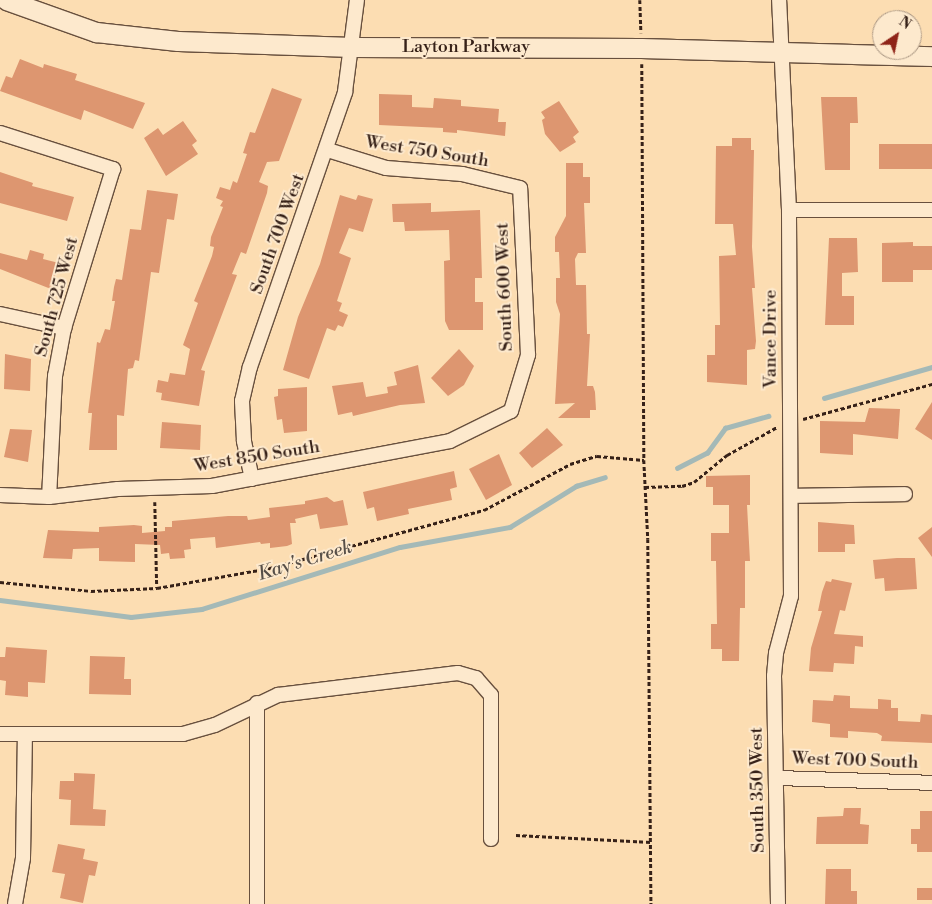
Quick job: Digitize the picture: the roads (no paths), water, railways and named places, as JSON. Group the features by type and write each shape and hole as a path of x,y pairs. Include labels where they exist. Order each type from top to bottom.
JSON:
{"main road":[{"name":"Layton Parkway","path":"6,0 96,32 178,41 352,47 641,48 779,54 932,56"}],"street":[{"name":"South 700 West","path":"252,479 244,441 242,401 248,375 328,150 345,92 358,0"},
{"name":"Vance Drive","path":"774,676 776,654 791,596 789,210 779,54 779,0"},
{"name":"South 725 West","path":"0,133 113,170 64,328 55,376 49,497"},
{"name":"West 750 South","path":"328,150 386,168 462,174 520,188"},
{"name":"South 600 West","path":"511,411 528,355 520,188"},
{"path":"789,210 932,210"},
{"path":"0,314 24,316 64,328"},
{"name":"West 850 South","path":"0,495 49,497 155,488 212,486 450,441 511,411"},
{"path":"791,496 905,494"},
{"path":"0,734 149,736 183,734 215,725 257,703 278,695 458,673 476,678 491,694 490,839"},
{"name":"South 350 West","path":"774,676 778,904"},
{"path":"257,703 257,904"},
{"path":"15,904 24,858 25,734"},
{"name":"West 700 South","path":"777,778 932,783"}],"waterway":[{"name":"Kay's Creek","path":"824,398 932,367"},
{"name":"Kay's Creek","path":"677,468 707,453 725,428 768,416"},
{"name":"Kay's Creek","path":"0,600 131,617 202,609 400,547 510,527 576,486 605,477"}]}
